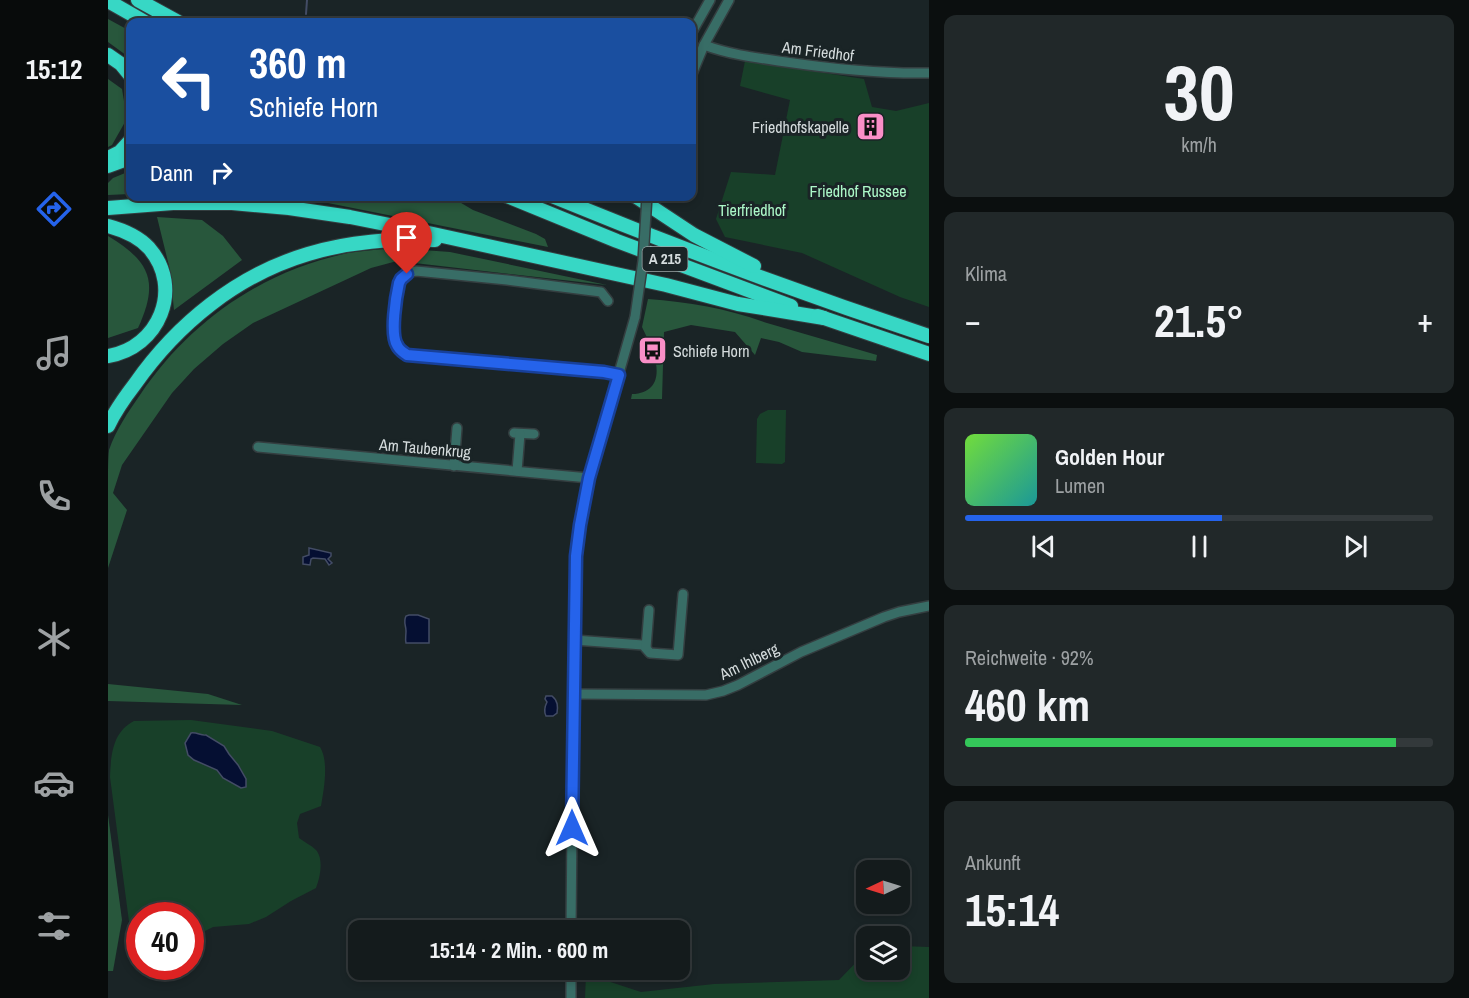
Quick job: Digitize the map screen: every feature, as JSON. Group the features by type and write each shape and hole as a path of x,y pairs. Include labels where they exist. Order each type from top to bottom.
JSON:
{"highway":[{"path":"138,0 171,18"},
{"path":"108,1 138,18"},
{"path":"108,55 126,70"},
{"path":"108,158 120,152 126,145"},
{"path":"108,166 126,159"},
{"name":"A 215","path":"519,201 627,245 929,354"},
{"name":"A 215","path":"564,201 829,302 929,336"},
{"path":"642,201 711,245 829,302"},
{"path":"108,208 173,203 216,203 260,205 350,217 666,285 738,304 824,318"},
{"path":"108,226 130,234 148,247 160,268 165,289 165,300 155,327 133,348 108,356"},
{"path":"108,426 125,397 160,351 198,315 250,278 307,254 360,242 464,241"}],"street":[{"path":"696,25 710,0"},
{"path":"696,64 729,0"},
{"name":"Am Friedhof","path":"704,45 732,54 842,70 896,74 929,73"},
{"path":"572,920 576,556 589,478 635,317 643,261 647,201"},
{"path":"608,301 601,292 416,271 403,276 399,283 394,321 395,339 398,347 407,355 619,375"},
{"path":"454,466 456,428"},
{"path":"517,471 517,433 534,435"},
{"name":"Am Taubenkrug","path":"258,447 589,478"},
{"path":"574,640 643,645 650,653 678,655 683,594"},
{"name":"Am Ihlberg","path":"573,690 706,694 723,691 801,652 884,617 929,606"},
{"path":"646,648 649,610"},
{"path":"571,980 571,998"}],"green space":[{"path":"108,19 126,29 126,55 108,42"},
{"name":"Friedhof Russee","path":"745,61 864,79 872,107 896,111 929,103 929,307 900,297 802,253 725,237 716,219 731,172 775,175 790,100 740,86"},
{"path":"108,79 122,89 125,122 112,145 108,147"},
{"path":"126,173 126,194 108,195 108,183 113,178"},
{"path":"318,201 458,201 473,210 536,234 545,239 548,247"},
{"path":"157,217 202,220 223,236 242,260 174,310 170,270"},
{"path":"108,236 134,255 142,264 149,286 145,312 138,328 108,338"},
{"path":"385,249 450,252 607,285 397,261 371,268 253,323 223,344 194,369 172,393 122,465 113,493 127,510 108,568 109,450 127,415 159,369 205,323 230,303 257,287 316,261 348,253"},
{"path":"648,299 694,304 738,314 877,355 876,361 802,352 779,342 761,338 755,355 735,332 691,325 664,332 662,399 631,399 632,394 647,390 655,382 657,369 654,355 657,353 642,327"},
{"path":"768,410 786,410 785,462 782,464 756,463 757,419 760,414"},
{"path":"108,684 208,694 242,705 108,701"},
{"path":"191,720 272,731 320,747 325,767 321,806 300,814 297,823 299,838 316,850 320,858 320,874 316,888 266,917 249,924 213,927 204,932 204,902 126,902 110,777 114,745 121,731 134,721","holes":["198,733 202,736 206,735 224,746 241,769 246,779 244,788 223,778 217,770 188,755"]},
{"path":"108,815 122,920 113,971 108,971"},
{"path":"910,946 929,947 929,998 585,998 586,980 604,980 641,992 714,984 839,980 856,962 856,980 910,980"}],"water":[{"path":"309,548 331,553 328,559 332,563 329,565 325,559 313,558 310,565 303,564 303,557 309,555"},
{"path":"409,615 429,619 429,643 406,643 405,620"},
{"path":"546,696 552,696 556,702 557,713 553,716 545,714"},
{"path":"191,733 206,735 224,746 246,779 246,787 241,788 223,778 217,770 188,755 185,743"}],"waterway":[{"path":"306,14 307,0"}],"place":[{"name":"Friedhofskapelle","path":"870,127"},
{"name":"Schiefe Horn","path":"652,351"}],"route":[{"path":"407,274 399,283 394,321 396,343 407,355 619,375 589,478 576,556 572,828"}],"park label":[{"name":"Tierfriedhof","path":"752,210"}]}
